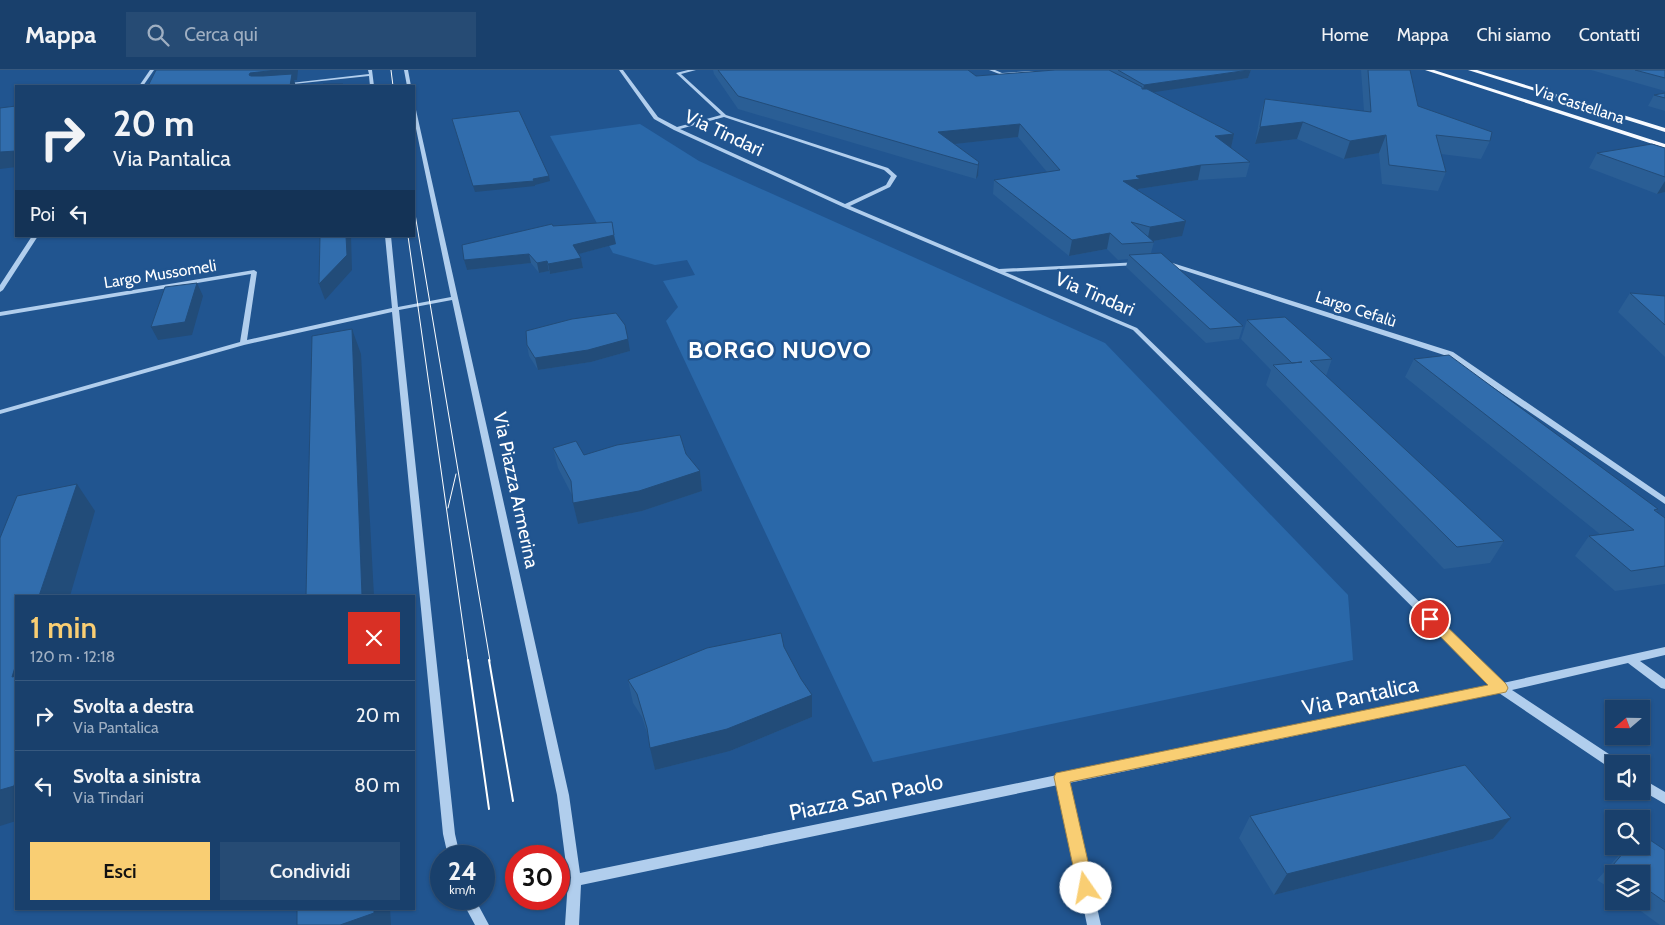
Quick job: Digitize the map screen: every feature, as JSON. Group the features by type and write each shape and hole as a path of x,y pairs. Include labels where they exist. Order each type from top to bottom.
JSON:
{"main road":[{"name":"Via Castellana","path":"1428,70 1665,146"},
{"name":"Via Castellana","path":"1471,70 1665,130"}],"street":[{"path":"142,85 152,70"},
{"path":"406,70 409,85"},
{"name":"Via Tindari","path":"621,70 656,118 676,129 845,206 1135,328 1500,688 1605,758"},
{"path":"694,70 678,73 724,116 886,169 894,176 888,186 845,206"},
{"path":"991,70 1002,74 1037,72"},
{"path":"276,84 370,72 372,85"},
{"name":"Via Piazza Armerina","path":"415,115 563,795 575,880"},
{"path":"676,129 724,116"},
{"path":"0,290 34,237"},
{"path":"388,237 452,845"},
{"path":"997,270 1146,262"},
{"name":"Largo Cefalù","path":"1155,262 1165,262 1450,354 1665,501"},
{"name":"Largo Mussomeli","path":"0,314 254,272 243,343"},
{"path":"0,412 243,343 396,308 455,298"},
{"name":"Via Pantalica","path":"1062,777 1500,688 1665,651"},
{"path":"1630,659 1665,686"},
{"path":"1062,777 1094,925"},
{"name":"Piazza San Paolo","path":"575,880 1062,777"},
{"path":"1650,788 1665,798"},
{"path":"572,925 575,880"},
{"path":"474,910 482,925"}],"shaded area":[{"path":"640,124 699,161 1105,343 1348,595 1353,660 873,762 666,321 678,307 663,281 695,275 687,260 655,265 613,253 550,136"}],"building":[{"path":"156,70 277,70 250,73 249,75 292,74 290,85 148,85"},
{"path":"718,70 968,70 976,76 1055,70 1109,70 1142,87 1142,89 1147,89 1234,134 1215,136 1250,162 1201,165 1136,176 1140,179 1123,181 1186,221 1150,227 1131,222 1154,242 1122,244 1110,233 1072,240 994,180 1060,170 1020,124 938,132 979,162 978,165 738,96"},
{"path":"1118,70 1249,70 1144,85"},
{"path":"1368,70 1410,70 1418,106 1492,132 1490,141 1436,135 1446,172 1389,165 1386,135 1350,141 1303,122 1260,127 1265,99 1371,112"},
{"path":"1635,70 1665,70 1665,78"},
{"path":"323,84 343,84 343,85"},
{"path":"1665,93 1665,98 1654,95"},
{"path":"15,106 15,151 0,152 0,108"},
{"path":"519,111 549,176 533,179 534,181 473,186 452,119"},
{"path":"1652,144 1665,148 1665,177 1597,153"},
{"path":"612,222 614,235 573,245 581,258 548,264 547,261 537,263 529,254 464,260 462,245 552,224 553,226"},
{"path":"320,237 346,237 347,255 319,284"},
{"path":"1161,253 1243,326 1210,329 1129,255"},
{"path":"197,283 185,322 151,327 165,287"},
{"path":"1630,293 1665,296 1665,325"},
{"path":"616,313 625,325 628,339 588,350 535,358 527,345 526,331 572,319"},
{"path":"1285,317 1332,359 1310,361 1504,541 1457,547 1273,365 1302,362 1292,363 1247,320"},
{"path":"352,329 362,595 306,595 312,336"},
{"path":"1449,355 1658,509 1654,510 1665,518 1665,566 1631,571 1589,536 1634,530 1414,359"},
{"path":"680,435 686,454 700,471 639,491 573,503 571,481 553,448 576,441 584,455 617,445"},
{"path":"77,484 39,595 15,595 15,667 12,677 15,676 15,782 14,786 0,790 0,538 17,496"},
{"path":"781,633 784,647 812,695 727,729 650,748 647,728 637,694 628,680 707,648"},
{"path":"1465,765 1511,818 1287,874 1250,816"},
{"path":"1650,840 1665,850 1665,902 1650,891 1650,865 1613,865 1621,855 1650,855"},
{"path":"297,910 374,910 374,913 340,925 297,925"}],"tram line":[{"path":"391,70 393,85"},
{"path":"415,214 490,661"},
{"path":"408,237 468,661"},
{"path":"448,508 456,474"},
{"path":"468,660 489,809"},
{"path":"489,660 513,801"}],"district":[{"name":"BORGO NUOVO","path":"780,349"}],"route":[{"path":"1086,888 1062,777 1500,688 1430,619"}]}
